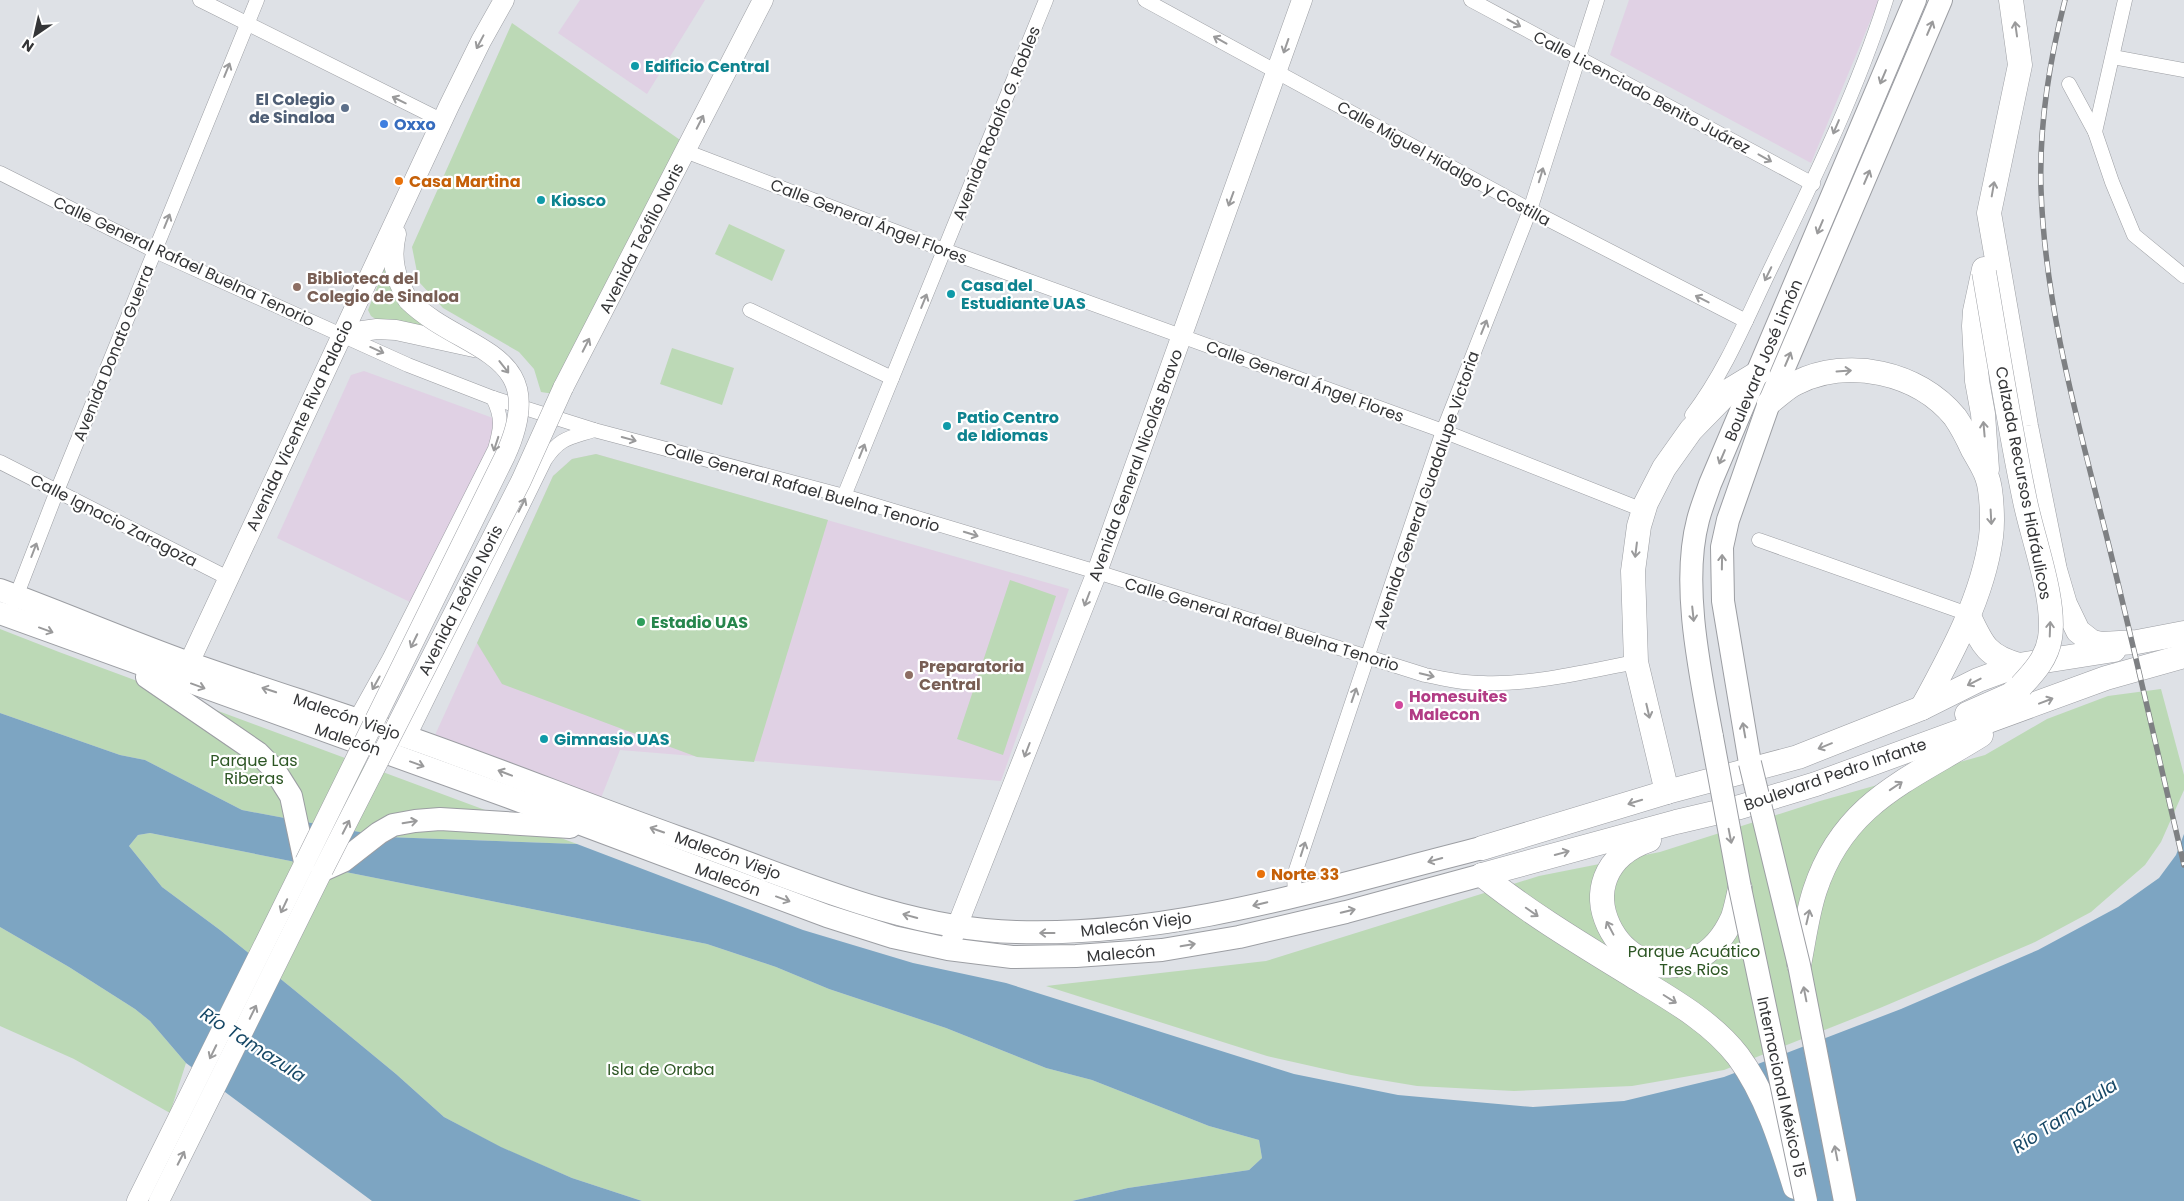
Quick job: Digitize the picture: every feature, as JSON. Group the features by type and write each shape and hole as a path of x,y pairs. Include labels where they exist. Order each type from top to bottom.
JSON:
{"highway":[{"name":"Calzada Recursos Hidráulicos","path":"2011,0 2020,65 2017,85 2000,151 1989,213 1984,265 2022,486 2049,603 2051,624 2050,640 2039,666 2020,676"},
{"name":"Calzada Recursos Hidráulicos","path":"1989,213 2026,426 2055,570 2065,604 2078,631 2092,642 2102,644 2137,642 2184,635"},
{"path":"1922,708 1949,657 1968,614 1992,536 1983,414 1977,381 1974,311 1984,265"},
{"path":"1769,403 1796,383 1837,371 1865,370 1891,375 1936,399 1954,417 1988,478"},
{"path":"1667,792 1636,662 1633,571 1639,526 1644,507 1664,468 1691,430 1730,390 1758,373"},
{"path":"1936,399 1950,399 1962,396 1977,381"},
{"path":"1771,794 1792,778 1814,769 1992,704 2020,676 2002,660 1984,648 1968,614"},
{"name":"Boulevard Pedro Infante","path":"1482,848 1667,792 1798,757 1922,708 1978,680 2020,676 2097,654 2184,635"},
{"name":"Boulevard Pedro Infante","path":"1487,880 1676,822 1740,807 1771,794 1856,770 2106,678 2184,656"},
{"path":"1799,965 1814,892 1831,853 1844,831 1872,803 1893,788 2021,710"},
{"path":"1740,807 1632,846 1611,866 1605,878 1602,905 1607,923 1618,941 1636,956 1665,966 1678,965 1690,962 1710,950 1727,930 1733,916 1740,888"},
{"path":"1487,880 1553,926 1675,1002 1725,1042 1737,1055 1754,1081 1778,1137 1800,1201"}],"main road":[{"name":"Avenida Teófilo Noris","path":"137,1201 521,481 564,388 763,0"},
{"name":"Avenida General Nicolás Bravo","path":"948,949 1097,572 1302,0"},
{"path":"1892,55 1903,0"},
{"name":"Boulevard José Limón","path":"1712,737 1697,653 1692,605 1694,545 1697,520 1710,484 1916,0"},
{"name":"Boulevard José Limón","path":"1799,965 1750,763 1723,601 1722,547 1728,520 1769,403 1941,0"},
{"name":"Avenida Vicente Riva Palacio","path":"189,663 341,334 406,201 498,2"},
{"name":"Avenida Teófilo Noris","path":"159,1201 505,456 519,420 518,396 507,370 486,349 432,319 408,300 395,272 392,255 406,201"},
{"path":"341,334 377,329 396,330 486,349"},
{"name":"Malecón Viejo","path":"8,593 189,663 409,737 809,885 898,913 958,926 1014,932 1108,930 1175,922 1295,896 1482,848"},
{"name":"Malecón","path":"4,615 597,829 827,916 893,937 948,949 1012,957 1076,956 1162,950 1238,937 1487,880"},
{"path":"110,653 174,694 258,753 274,768 291,796 314,866 343,861 379,832 393,825 440,819 597,829"},
{"name":"Internacional México 15","path":"1712,737 1740,888 1806,1201"},
{"path":"1799,965 1845,1201"}],"street":[{"path":"200,0 442,121"},
{"name":"Avenida Donato Guerra","path":"4,615 8,593 57,491 257,0"},
{"name":"Avenida Rodolfo G. Robles","path":"844,496 1046,0"},
{"name":"Calle Miguel Hidalgo y Costilla","path":"1145,0 1530,210 1746,321"},
{"name":"Calle Licenciado Benito Juárez","path":"1471,0 1813,184"},
{"name":"Avenida General Guadalupe Victoria","path":"1295,896 1294,876 1443,430 1530,210 1596,0"},
{"name":"Boulevard José Limón","path":"1644,507 1649,478 1654,464 1703,401 1746,321 1813,184 1875,34 1886,0"},
{"path":"2095,132 2114,57 2125,0"},
{"path":"2114,57 2184,70"},
{"path":"2069,84 2095,132 2112,182 2134,235 2184,276"},
{"name":"Calle General Ángel Flores","path":"685,151 944,250 1443,430 1644,507"},
{"name":"Calle General Rafael Buelna Tenorio","path":"0,173 155,251 408,365 493,398 594,430 844,496 1097,572 1425,675 1457,682 1485,684 1548,678 1636,662"},
{"path":"750,310 892,378"},
{"path":"356,720 389,659 495,449 501,425 500,412 493,398"},
{"path":"409,737 455,639 545,460 561,441 594,430"},
{"name":"Calle Ignacio Zaragoza","path":"0,462 228,578"},
{"path":"1759,540 1968,614"}],"shaded area":[{"name":"Edificio Central","path":"580,0 705,0 647,94 558,33"},
{"path":"1629,0 1879,0 1811,163 1610,55"},
{"path":"364,371 493,418 495,433 412,603 277,538 351,375"},
{"path":"596,454 1069,589 1001,781 620,750 601,798 435,735 553,476 572,459"}],"green space":[{"path":"512,23 683,142 554,394 541,392 534,369 519,352 443,308 419,282 412,247"},
{"path":"729,224 785,250 772,281 715,254"},
{"path":"387,262 394,289 403,306 417,319 441,332 377,320 371,316 368,310"},
{"path":"672,348 734,368 722,405 660,384"},
{"name":"Estadio UAS","path":"596,454 828,520 754,762 697,757 502,684 477,643 553,476 572,459"},
{"path":"1010,580 1056,596 1003,755 957,739"},
{"name":"Parque Las Riberas","path":"0,629 577,844 386,837 242,810 145,760 120,755 0,713"},
{"name":"Parque Acuático Tres Rios","path":"2161,689 2184,775 2184,790 2161,842 2145,865 2091,912 2035,942 1880,1008 1724,1070 1632,1086 1514,1091 1417,1086 1351,1075 1267,1056 1046,986 1266,961 1539,876 1660,852 1820,801 1985,755 2047,719 2108,696"},
{"name":"Isla de Oraba","path":"150,833 707,944 776,967 829,989 946,1028 1046,1068 1092,1080 1209,1126 1259,1140 1262,1158 1249,1170 1128,1188 1072,1201 642,1201 572,1178 500,1147 444,1117 396,1074 293,989 220,930 162,887 129,846 138,835"},
{"path":"0,927 69,967 135,1009 150,1021 186,1063 170,1113 74,1059 0,1026"}],"water":[{"name":"Río Tamazula","path":"0,713 120,755 145,760 242,810 386,837 577,844 803,930 913,963 1006,983 1294,1074 1398,1095 1533,1107 1624,1101 1724,1077 1901,1009 2038,950 2118,907 2159,878 2176,855 2184,834 2184,1201 1072,1201 1128,1188 1249,1170 1262,1158 1259,1140 1209,1126 1092,1080 1046,1068 946,1028 829,989 776,967 707,944 150,833 138,835 129,846 162,887 220,930 293,989 396,1074 444,1117 501,1147 572,1178 642,1201 372,1201 186,1063 150,1021 135,1009 69,967 0,927"}],"railway":[{"path":"2065,0 2054,47 2043,117 2041,189 2049,279 2076,414 2119,586 2184,865"}],"place":[{"name":"Edificio Central","path":"635,66"},
{"name":"El Colegio de Sinaloa","path":"345,108"},
{"name":"Oxxo","path":"384,124"},
{"name":"Casa Martina","path":"399,181"},
{"name":"Kiosco","path":"541,200"},
{"name":"Biblioteca del Colegio de Sinaloa","path":"297,287"},
{"name":"Casa del Estudiante UAS","path":"951,294"},
{"name":"Patio Centro de Idiomas","path":"947,426"},
{"name":"Estadio UAS","path":"641,622"},
{"name":"Preparatoria Central","path":"909,675"},
{"name":"Homesuites Malecon","path":"1399,705"},
{"name":"Gimnasio UAS","path":"544,739"},
{"name":"Norte 33","path":"1261,874"}]}
